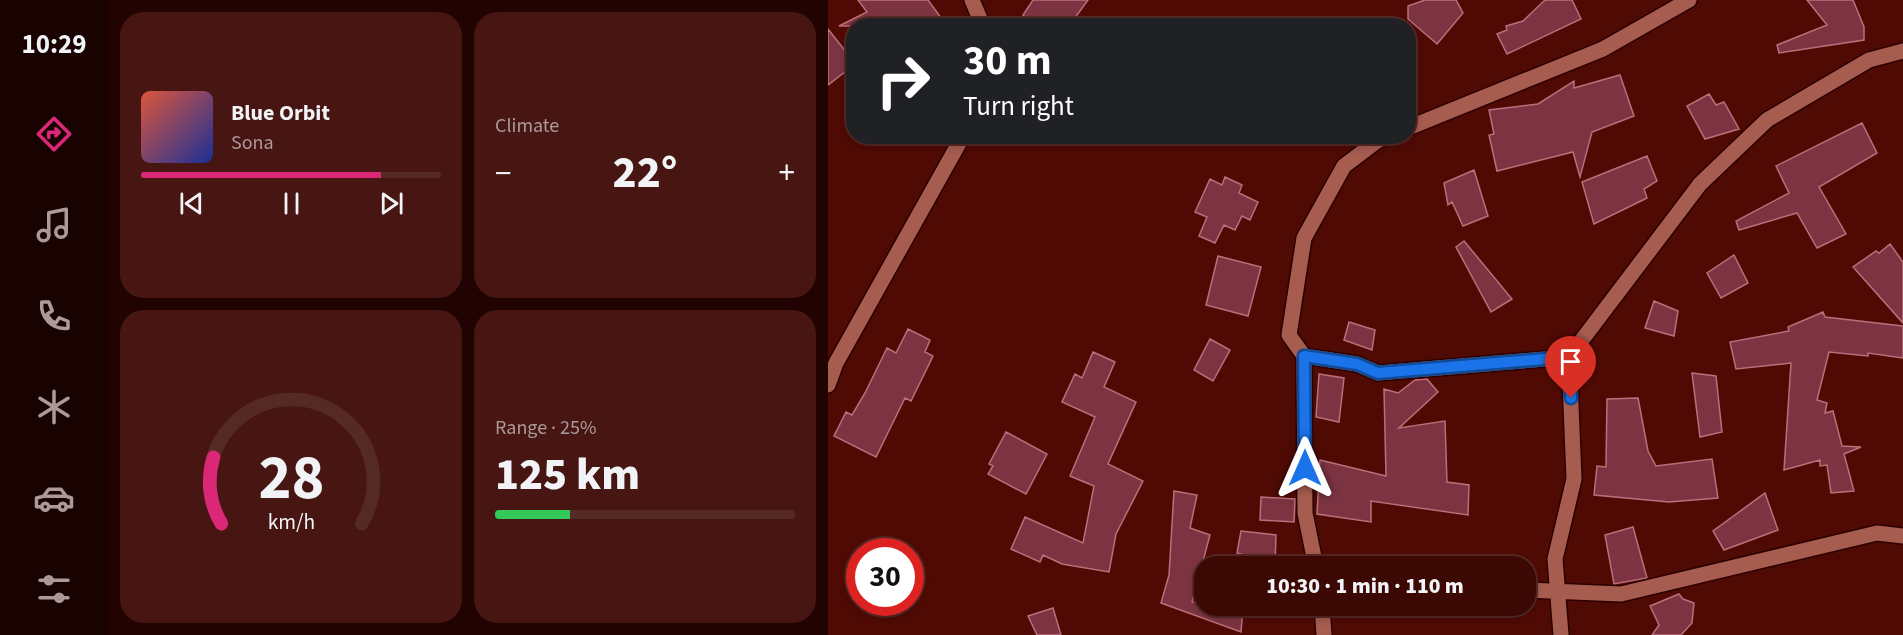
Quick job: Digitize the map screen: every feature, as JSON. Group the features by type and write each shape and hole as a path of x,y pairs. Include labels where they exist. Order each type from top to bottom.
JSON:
{"street":[{"path":"972,0 980,18"},
{"path":"1416,125 1603,49 1689,0"},
{"path":"1561,635 1555,559 1574,479 1569,357 1700,184 1767,120 1869,60 1903,51"},
{"path":"828,385 832,362 958,144"},
{"path":"1314,556 1305,513 1304,356 1289,335 1304,238 1344,166 1373,144"},
{"path":"1304,356 1357,364 1378,373 1569,357"},
{"path":"1536,591 1621,594 1877,533 1903,536"},
{"path":"1323,616 1324,635"}],"building":[{"path":"858,0 928,0 941,18 855,18 867,12"},
{"path":"1033,0 1088,0 1075,18 1027,18 1023,15"},
{"path":"1425,0 1456,0 1463,13 1437,44 1416,26 1416,18 1408,18 1408,6"},
{"path":"1545,0 1572,0 1581,19 1507,54 1497,34 1507,30 1506,26 1523,21"},
{"path":"1807,0 1853,0 1864,27 1864,40 1779,53 1777,45 1827,25"},
{"path":"828,29 846,52 846,71 828,85"},
{"path":"1620,75 1634,116 1592,132 1580,177 1573,152 1497,171 1489,135 1494,134 1489,110 1538,104 1574,81 1574,88"},
{"path":"1709,94 1716,105 1724,102 1739,129 1705,139 1687,106"},
{"path":"1862,123 1877,153 1819,187 1846,234 1817,248 1797,213 1739,230 1736,221 1789,193 1776,166"},
{"path":"1647,156 1657,181 1644,189 1647,198 1594,224 1582,182"},
{"path":"1474,170 1488,216 1463,226 1452,202 1448,205 1444,183"},
{"path":"1225,177 1242,185 1239,193 1258,202 1250,220 1242,216 1235,230 1224,225 1215,243 1199,236 1207,217 1195,212 1210,179 1222,185"},
{"path":"1464,241 1512,299 1491,312 1456,247"},
{"path":"1890,244 1903,262 1903,323 1853,267 1876,251 1879,253"},
{"path":"1734,255 1748,283 1721,298 1707,273"},
{"path":"1218,256 1261,267 1248,316 1206,305"},
{"path":"1654,301 1678,311 1674,336 1645,328"},
{"path":"1823,312 1825,317 1903,326 1903,358 1868,353 1868,356 1829,352 1817,400 1827,403 1825,413 1833,411 1842,446 1861,447 1844,454 1854,491 1831,493 1827,465 1820,466 1820,460 1784,470 1791,363 1736,369 1730,342 1789,331 1788,327"},
{"path":"1349,322 1375,330 1372,350 1344,340"},
{"path":"908,329 930,340 925,352 933,356 911,401 905,398 876,457 834,436 846,412 852,415 887,348 896,353"},
{"path":"1210,339 1230,350 1213,381 1194,370"},
{"path":"1093,352 1115,362 1104,387 1136,402 1108,464 1143,481 1116,534 1109,572 1062,564 1043,555 1040,562 1011,549 1025,517 1083,543 1094,486 1070,476 1095,417 1062,402 1075,374 1082,378"},
{"path":"1692,373 1716,376 1722,432 1700,437"},
{"path":"1319,374 1344,378 1339,422 1316,417"},
{"path":"1427,379 1438,392 1399,428 1445,421 1447,482 1469,485 1468,515 1371,501 1371,522 1317,514 1320,460 1386,476 1384,389 1398,393 1415,380"},
{"path":"1638,398 1648,451 1656,466 1712,459 1718,498 1669,502 1594,495 1597,466 1606,467 1607,399"},
{"path":"1006,432 1047,454 1026,494 988,474 993,466 989,464"},
{"path":"1174,491 1197,495 1190,528 1210,535 1204,556 1194,556 1192,602 1194,602 1194,615 1161,603 1169,575"},
{"path":"1765,493 1778,530 1724,550 1713,531"},
{"path":"1261,497 1295,499 1294,522 1260,520"},
{"path":"1633,527 1647,578 1614,584 1605,535"},
{"path":"1241,531 1276,535 1275,556 1247,556 1237,553"},
{"path":"1679,594 1683,599 1694,603 1692,623 1681,635 1652,635 1659,625 1650,606"},
{"path":"1053,608 1061,635 1037,635 1028,616"},
{"path":"1197,616 1242,616 1241,632"}],"route":[{"path":"1305,468 1304,356 1357,364 1378,373 1569,357 1571,398"}]}
